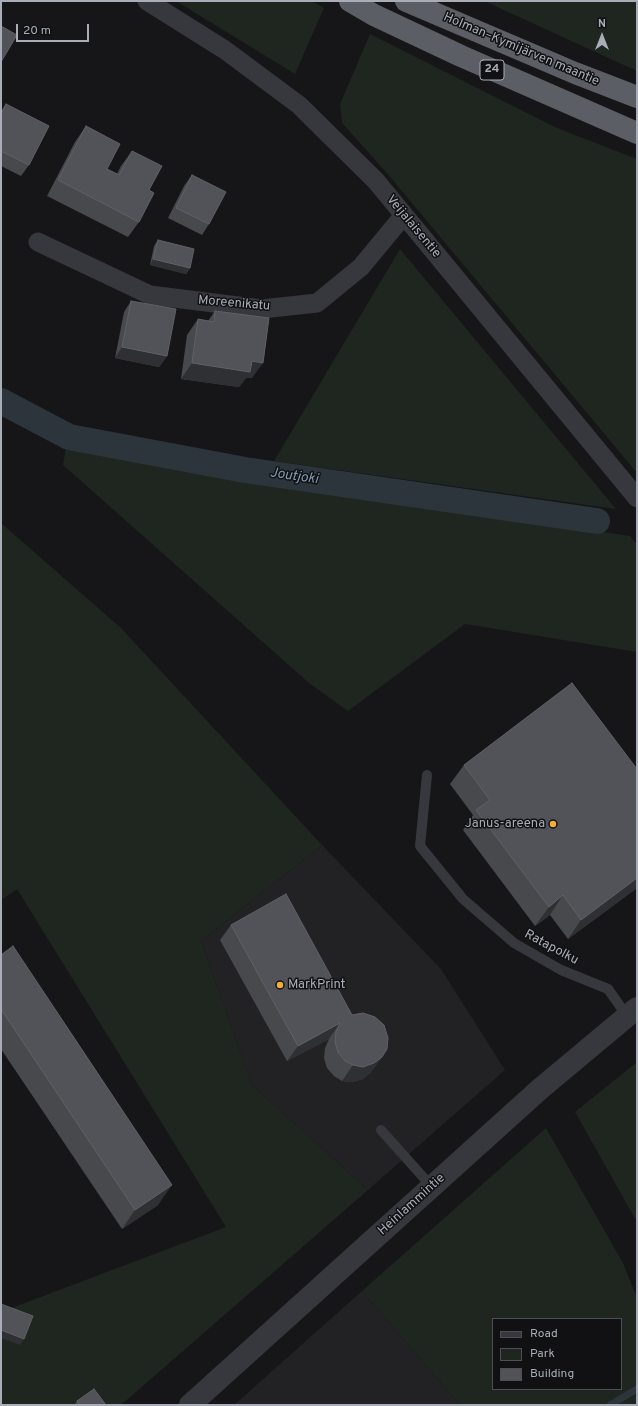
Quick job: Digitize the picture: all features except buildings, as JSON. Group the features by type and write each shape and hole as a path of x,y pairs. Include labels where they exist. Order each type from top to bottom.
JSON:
{"highway":[{"name":"24","path":"350,1 374,15 461,56 637,133"},
{"name":"Holman–Kymijärven maantie","path":"406,1 560,67 637,97"}],"street":[{"name":"Veijalaisentie","path":"147,1 225,50 299,105 376,181 637,498"},
{"name":"Moreenikatu","path":"38,242 150,295 262,310 317,303 361,267 404,215"},
{"name":"Heinlammintie","path":"190,1405 540,1089 632,1012"}],"lane":[{"name":"Ratapolku","path":"427,775 420,846 463,899 514,943 561,970 608,989 632,1012"},
{"path":"381,1130 432,1187"}],"shaded area":[{"path":"322,845 441,969 505,1070 368,1190 252,1085 201,941"},
{"path":"362,1291 460,1405 234,1405"}],"green space":[{"path":"176,1 312,1 324,8 295,74"},
{"path":"484,1 637,1 637,71"},
{"path":"370,34 557,128 637,159 637,473 386,172 342,123 340,104"},
{"path":"400,249 616,509 274,461"},
{"path":"66,448 630,536 637,544 637,652 465,624 348,711 309,683 63,465"},
{"path":"1,523 121,628 322,845 201,941 252,1085 368,1190 121,1405 1,1405 1,1312 226,1227 17,889 1,900"},
{"path":"637,1062 637,1222 575,1112"},
{"path":"546,1128 623,1263 637,1298 637,1405 460,1405 362,1291"}],"waterway":[{"name":"Joutjoki","path":"1,401 69,437 245,470 597,521"},
{"path":"610,1405 637,1389"}],"place":[{"name":"Janus-areena","path":"553,824"},
{"name":"MarkPrint","path":"280,985"}]}
